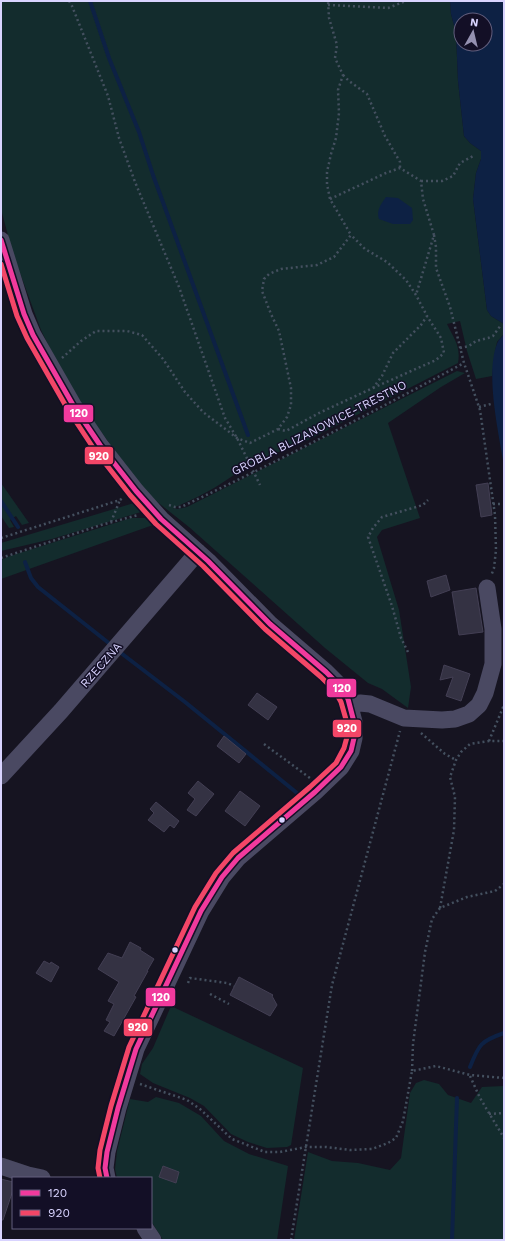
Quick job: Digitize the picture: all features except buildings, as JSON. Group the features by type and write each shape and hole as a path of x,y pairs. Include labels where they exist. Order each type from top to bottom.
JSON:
{"street":[{"path":"1,240 24,314 40,350 72,405 100,445 134,489 161,519 198,552 270,624 335,680 345,693 354,722 354,738 348,758 335,774 254,844 222,876 201,911 136,1049 126,1080 107,1152 105,1168 107,1177"},
{"name":"RZECZNA","path":"1,776 61,711 198,552"},
{"path":"350,706 360,703 370,704 404,718 442,720 455,719 469,714 479,705 485,693 493,664 494,629 487,588"},
{"path":"1,1166 39,1177"},
{"path":"146,1229 152,1240"}],"path":[{"path":"69,1 108,96 119,138 132,174 179,287 225,418 237,438 260,485"},
{"path":"328,1 329,18 337,45 335,58 343,74 349,81 367,94 385,136 400,162 400,168"},
{"path":"328,5 388,8 405,1"},
{"path":"278,429 286,431 319,413 436,360 444,353 441,338 406,280 387,262 365,249 351,235 330,199 327,184 327,172 336,138 339,113 338,90 343,74"},
{"path":"400,168 421,181 442,180 453,176 460,162 475,155"},
{"path":"330,199 400,168"},
{"path":"421,181 423,199 434,235 436,247 436,268 450,307 464,363 479,407 493,504 496,550 494,568 487,588"},
{"path":"52,369 81,340 96,331 127,331 142,335 163,359 185,392 203,412 237,438 250,443 278,429 287,417 291,405 291,388 279,331 262,291 264,278 269,274 281,270 317,265 334,257 351,235"},
{"path":"416,296 434,235"},
{"path":"373,388 382,376 393,353 421,325 427,316"},
{"path":"460,348 493,336 502,325"},
{"name":"GROBLA BLIZANOWICE-TRESTNO","path":"181,507 464,363"},
{"path":"479,407 491,404"},
{"path":"1,538 120,500 134,489"},
{"path":"111,522 120,500"},
{"path":"408,652 401,638 392,606 368,537 382,517 423,505 428,500"},
{"path":"493,504 504,504"},
{"path":"1,558 111,522 143,514"},
{"path":"489,741 504,705"},
{"path":"291,1240 332,985 404,718 445,754 456,760"},
{"path":"126,1080 167,1092 187,1100 200,1109 232,1139 265,1152 280,1152 306,1147 358,1150 372,1149 388,1143 396,1138 403,1121 412,1071 412,1044 425,952 432,919 440,908 454,830 455,797 450,777 456,760 461,752 470,744 489,741 504,741"},
{"path":"264,744 315,782"},
{"path":"440,908 467,897 495,891 504,884"},
{"path":"188,982 190,978 227,983 234,986"},
{"path":"210,994 229,1004"},
{"path":"412,1071 436,1066 470,1075 504,1078"},
{"path":"470,1075 489,1114 504,1138"},
{"path":"489,1114 504,1113"}],"green space":[{"path":"1,1 450,1 453,22 453,52 457,52 458,81 464,136 470,143 481,151 481,159 476,173 473,199 487,310 491,316 504,324 504,334 497,342 492,376 476,379 467,351 460,321 447,324 458,347 458,363 306,441 245,466 215,487 173,508 178,509 187,507 457,371 465,373 441,387 388,423 420,518 382,530 377,537 399,610 411,687 408,708 382,689 368,683 325,648 189,527 146,493 96,425 62,373 41,330 13,254 1,209"},
{"path":"1,483 29,523 22,525 16,516 10,520 14,527 9,528 1,516"},
{"path":"134,503 144,509 141,512 52,539 1,551 1,543"},
{"path":"131,518 145,518 153,525 1,579 1,560"},
{"path":"171,1006 303,1068 291,1145 287,1147 267,1148 248,1142 231,1134 204,1106 190,1098 153,1083 140,1074 142,1064 153,1048"},
{"path":"424,1080 439,1084 448,1095 471,1103 482,1087 504,1086 504,1240 294,1240 308,1152 332,1161 358,1163 390,1170 401,1158 410,1093 416,1083"},
{"path":"156,1097 179,1103 201,1116 224,1141 249,1154 288,1166 277,1240 163,1240 152,1223 152,1177 117,1177 115,1169 117,1151 130,1099 148,1102"}],"water":[{"path":"450,1 504,1 504,324 491,316 487,310 473,199 476,173 481,159 481,151 470,143 464,136 458,81 457,52 493,52 493,12 453,12 453,22"},
{"path":"386,197 398,198 412,208 413,220 410,224 393,224 379,219 379,210"},
{"path":"504,334 504,466 496,421 492,371 497,344"}],"waterway":[{"path":"90,1 109,58 139,132 153,175 248,435"},
{"path":"1,501 18,527"},
{"path":"25,562 31,578 38,587 110,644"},
{"path":"121,653 185,702 297,793"},
{"path":"470,1067 482,1044 490,1038 504,1033"},
{"path":"452,1240 457,1098"}],"transit line":[{"name":"120","path":"1,240 24,314 33,335 73,405 100,445 136,491 161,519 208,561 270,624 326,672 341,687 348,699 354,722 354,738 351,751 341,767 315,792 238,858 222,877 201,911 136,1049 118,1108 107,1152 105,1168 107,1177"},
{"name":"920","path":"1,264 17,316 27,338 67,408 94,449 130,495 156,524 203,566 265,629 335,691 341,702 347,723 347,737 344,748 336,763 233,853 216,873 195,907 129,1047 111,1106 100,1150 98,1168 100,1177"}]}
